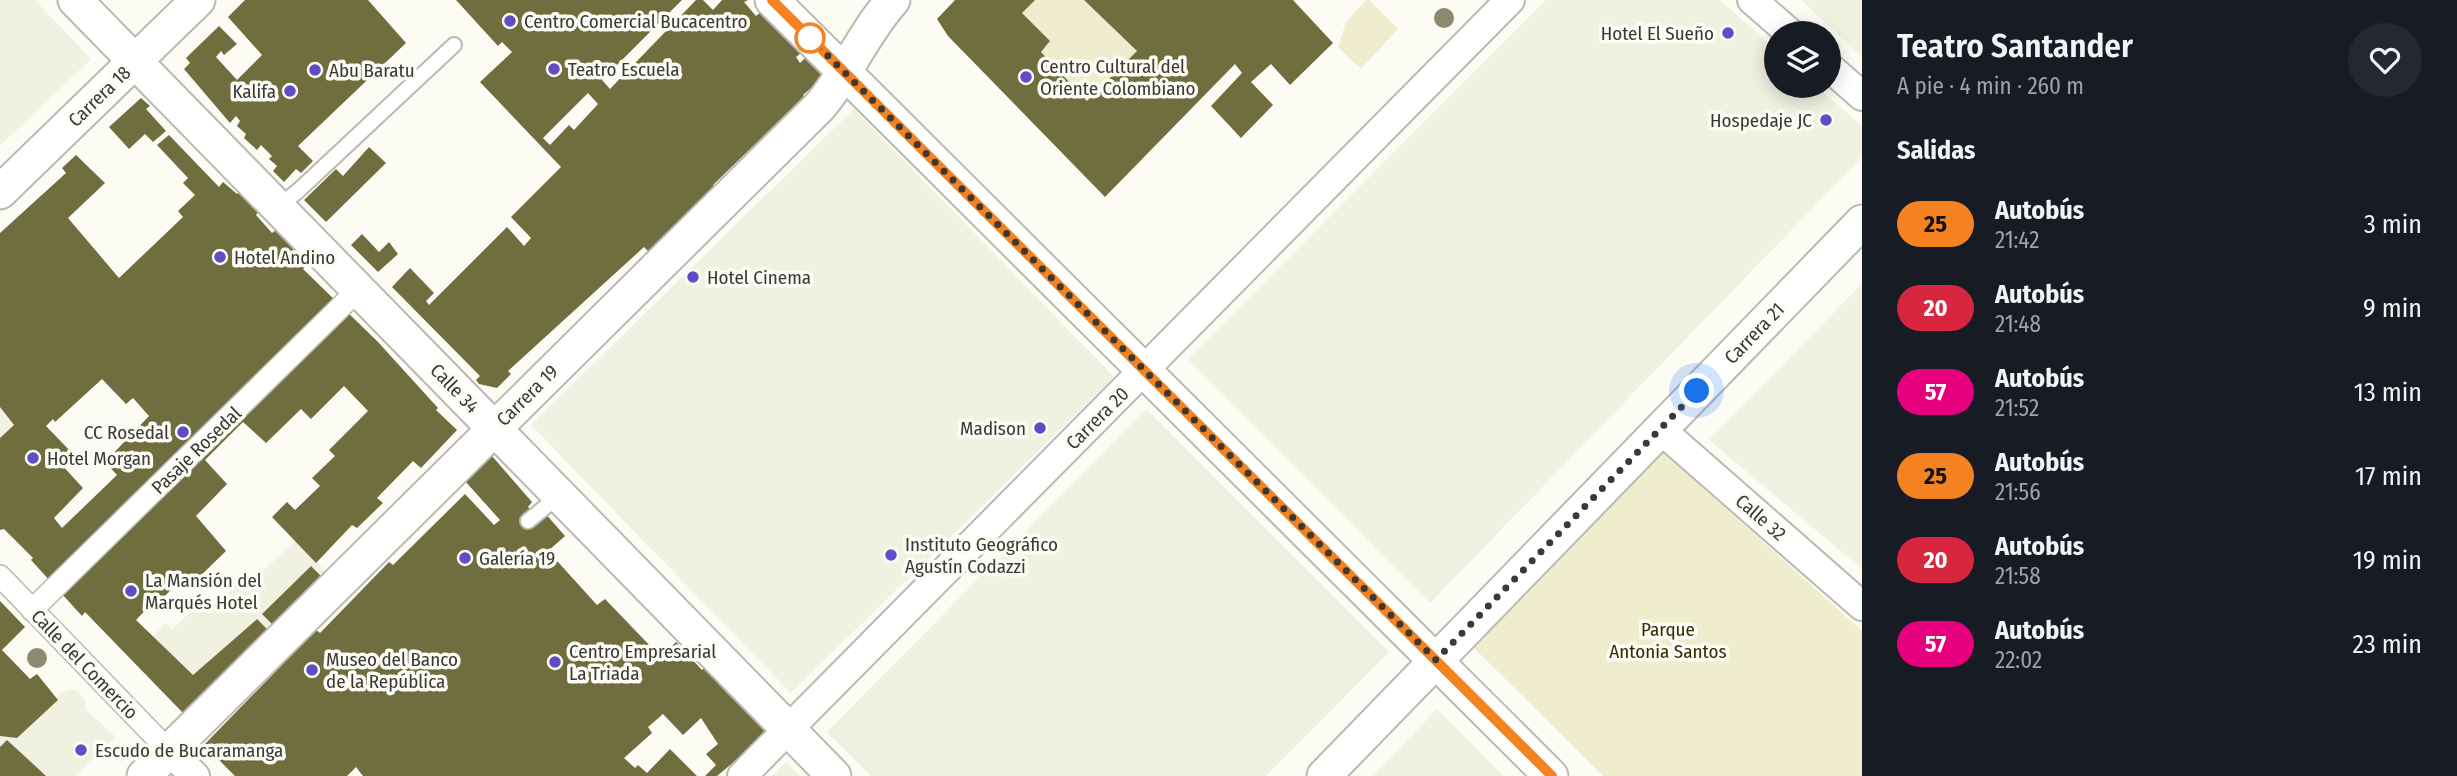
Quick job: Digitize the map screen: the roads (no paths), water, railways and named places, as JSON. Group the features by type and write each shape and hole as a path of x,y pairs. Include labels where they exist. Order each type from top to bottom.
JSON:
{"street":[{"name":"Calle 34","path":"75,0 834,776"},
{"name":"Carrera 18","path":"0,192 198,0"},
{"path":"772,0 1552,776"},
{"name":"Carrera 19","path":"144,776 820,106 846,73 873,25 892,0"},
{"name":"Carrera 20","path":"742,776 1510,0"},
{"path":"1752,0 1776,21"},
{"path":"1841,78 1862,96"},
{"name":"Carrera 21","path":"1324,776 1862,222"},
{"name":"Pasaje Rosedal","path":"32,610 359,289"},
{"name":"Calle 32","path":"1660,429 1862,606"},
{"name":"Calle del Comercio","path":"0,576 170,752"},
{"path":"170,752 195,776"}],"lane":[{"path":"272,201 288,199 299,190 454,45"},
{"path":"528,521 560,495"}],"place":[{"name":"Centro Comercial Bucacentro","path":"510,21"},
{"name":"Hotel El Sueño","path":"1728,33"},
{"name":"Teatro Escuela","path":"554,69"},
{"name":"Abu Baratu","path":"315,70"},
{"name":"Centro Cultural del Oriente Colombiano","path":"1026,77"},
{"name":"Kalifa","path":"290,91"},
{"name":"Hospedaje JC","path":"1826,120"},
{"name":"Hotel Andino","path":"220,257"},
{"name":"Hotel Cinema","path":"693,277"},
{"name":"Madison","path":"1040,428"},
{"name":"CC Rosedal","path":"183,432"},
{"name":"Hotel Morgan","path":"33,458"},
{"name":"Instituto Geográfico Agustín Codazzi","path":"891,555"},
{"name":"Galería 19","path":"465,558"},
{"name":"La Mansión del Marqués Hotel","path":"131,591"},
{"name":"Centro Empresarial La Triada","path":"555,662"},
{"name":"Museo del Banco de la República","path":"312,670"},
{"name":"Escudo de Bucaramanga","path":"81,750"}],"park label":[{"name":"Parque Antonia Santos","path":"1668,640"}]}
